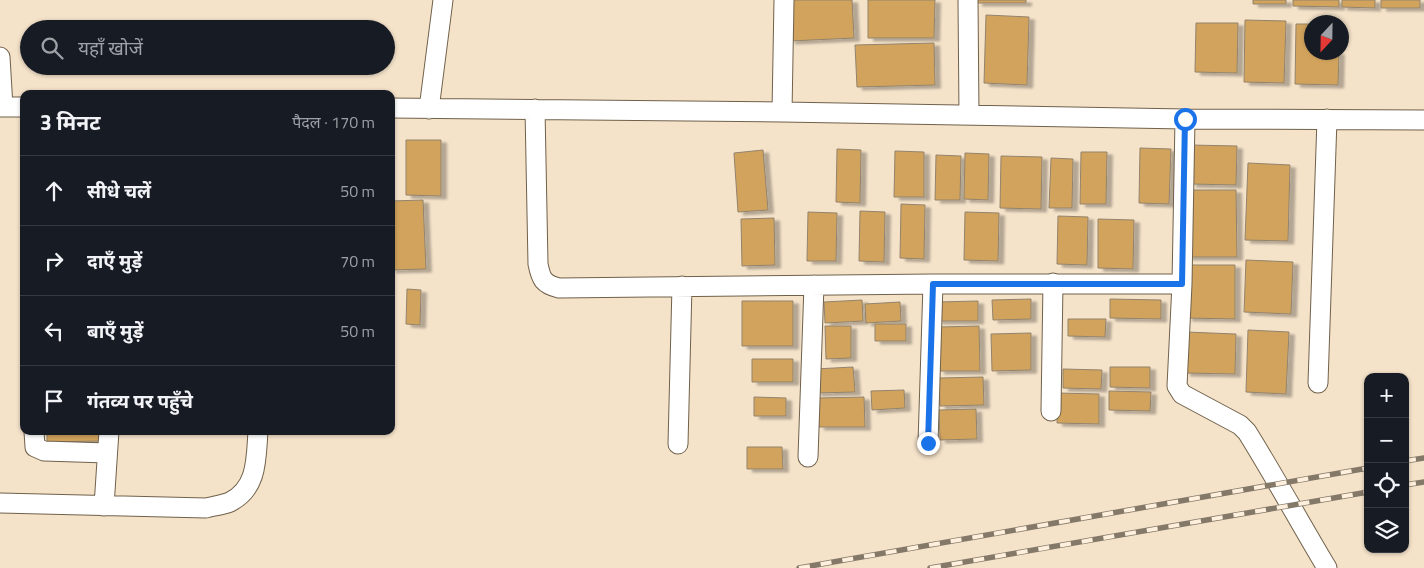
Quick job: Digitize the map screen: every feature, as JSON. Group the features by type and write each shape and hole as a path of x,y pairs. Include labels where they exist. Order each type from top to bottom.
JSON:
{"street":[{"path":"429,109 443,0"},
{"path":"782,112 784,0"},
{"path":"968,0 968,115"},
{"path":"0,57 1,107 20,107"},
{"path":"395,108 1185,119 1424,120"},
{"path":"535,109 538,264 541,277 548,285 559,288 1053,283 1182,284"},
{"path":"1185,119 1182,284 1177,386 1182,394 1240,425 1247,432 1327,568"},
{"path":"1318,383 1327,119"},
{"path":"1051,411 1053,283"},
{"path":"928,443 933,284"},
{"path":"808,457 814,285"},
{"path":"678,444 682,286"},
{"path":"34,435 35,447 44,451 107,453"},
{"path":"104,506 109,435"},
{"path":"0,503 206,508 230,502 248,486 256,466 258,435"}],"building":[{"path":"788,0 852,0 854,38 790,41"},
{"path":"868,0 935,0 934,38 868,38"},
{"path":"977,0 1026,0 1026,3 977,3"},
{"path":"1253,0 1286,0 1286,4 1253,4"},
{"path":"1293,0 1339,0 1339,7 1293,6"},
{"path":"1342,0 1375,0 1375,8 1342,7"},
{"path":"1381,0 1420,0 1420,8 1381,8"},
{"path":"986,15 1029,17 1027,85 984,83"},
{"path":"1245,20 1286,21 1284,83 1244,82"},
{"path":"1196,23 1238,23 1237,73 1195,72"},
{"path":"1296,24 1304,24 1304,60 1339,60 1338,85 1295,84"},
{"path":"934,43 935,85 857,87 855,45"},
{"path":"406,140 441,140 441,196 406,195"},
{"path":"1191,145 1237,146 1236,185 1191,184"},
{"path":"1140,148 1171,149 1169,204 1139,203"},
{"path":"837,149 861,150 860,203 836,202"},
{"path":"763,150 768,210 738,212 734,153"},
{"path":"895,151 924,152 924,197 894,197"},
{"path":"1081,152 1107,152 1106,204 1080,204"},
{"path":"965,153 989,154 988,200 964,199"},
{"path":"936,155 961,156 960,200 935,200"},
{"path":"1001,156 1042,157 1041,209 1000,208"},
{"path":"1051,158 1073,159 1072,208 1049,208"},
{"path":"1248,163 1290,165 1288,241 1245,240"},
{"path":"1186,190 1236,190 1237,257 1187,257"},
{"path":"423,200 426,269 395,270 395,201"},
{"path":"901,204 925,205 924,259 900,258"},
{"path":"860,211 885,212 884,262 859,261"},
{"path":"808,212 837,213 836,261 807,261"},
{"path":"965,212 999,213 998,261 964,260"},
{"path":"1058,216 1088,217 1087,265 1057,264"},
{"path":"774,218 775,265 742,266 741,219"},
{"path":"1098,219 1134,220 1133,269 1098,268"},
{"path":"1246,260 1293,262 1291,314 1244,312"},
{"path":"1187,265 1235,265 1235,319 1187,318"},
{"path":"407,289 421,290 420,325 406,324"},
{"path":"1031,299 1031,319 993,320 992,300"},
{"path":"1110,299 1161,300 1161,319 1110,318"},
{"path":"862,300 863,321 825,323 824,302"},
{"path":"742,301 793,301 793,346 742,346"},
{"path":"978,301 978,321 937,321 937,302"},
{"path":"900,302 901,321 866,323 865,304"},
{"path":"1068,319 1106,319 1105,337 1068,336"},
{"path":"875,324 906,324 906,341 875,341"},
{"path":"825,326 851,326 851,358 826,359"},
{"path":"979,326 980,371 939,371 938,327"},
{"path":"1248,330 1289,332 1286,394 1246,392"},
{"path":"1186,332 1236,334 1235,374 1185,373"},
{"path":"1031,333 1031,370 992,371 991,334"},
{"path":"752,359 793,359 793,382 752,382"},
{"path":"853,367 855,392 816,393 815,369"},
{"path":"1110,367 1150,367 1150,388 1110,387"},
{"path":"1063,369 1102,370 1101,389 1063,388"},
{"path":"983,377 984,405 940,406 939,378"},
{"path":"904,390 905,408 872,410 871,391"},
{"path":"1109,391 1151,392 1150,411 1109,410"},
{"path":"1058,393 1099,394 1099,424 1057,423"},
{"path":"754,397 786,398 786,416 754,416"},
{"path":"864,397 865,427 819,427 818,398"},
{"path":"976,409 977,439 940,440 939,410"},
{"path":"47,435 101,435 101,441 47,442"},
{"path":"747,447 782,447 783,469 747,469"}],"railway":[{"path":"1409,460 1424,458"},
{"path":"799,568 1364,469"},
{"path":"1409,484 1424,482"},
{"path":"930,568 1364,493"}],"route":[{"path":"928,443 933,284 1182,284 1185,119"}]}
